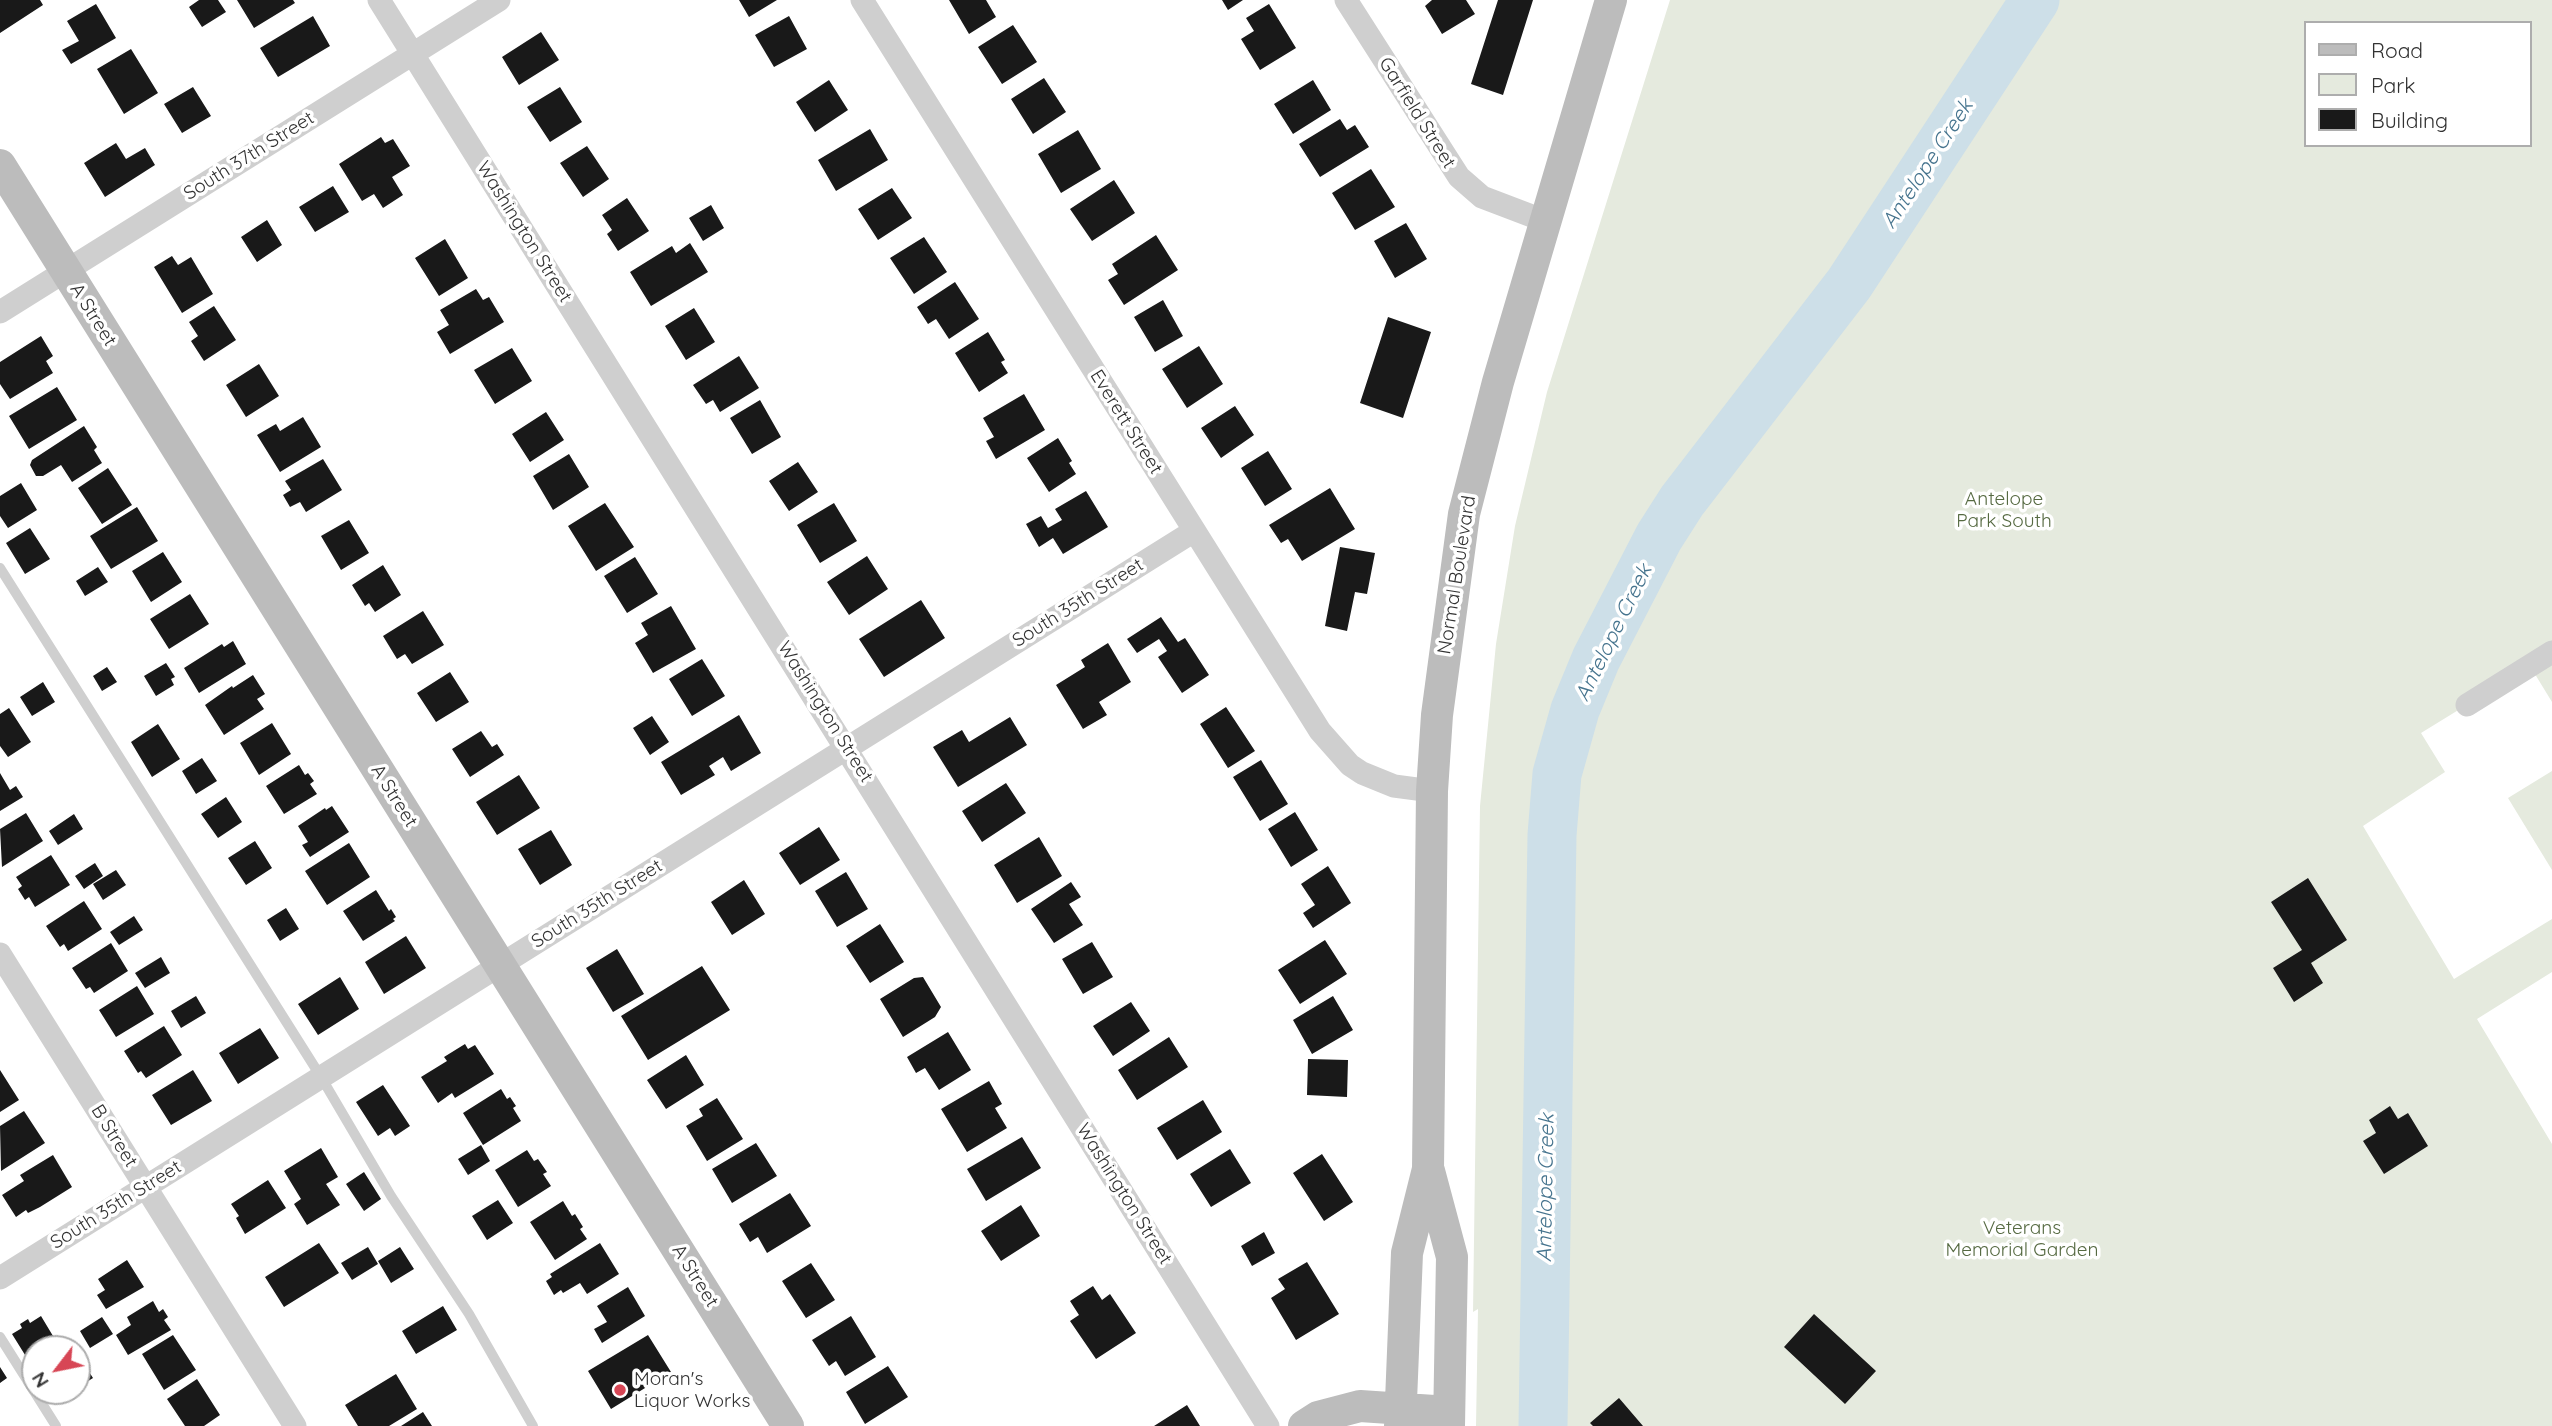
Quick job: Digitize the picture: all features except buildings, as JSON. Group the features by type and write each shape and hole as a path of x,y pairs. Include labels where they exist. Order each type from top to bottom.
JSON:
{"main road":[{"name":"Normal Boulevard","path":"1401,1417 1407,1253 1428,1169 1432,791 1437,715 1464,514 1498,382 1611,0"},
{"name":"A Street","path":"0,165 788,1426"},
{"name":"Normal Boulevard","path":"1428,1169 1452,1257 1449,1419"},
{"path":"1304,1426 1318,1417 1360,1406 1401,1417 1449,1419"}],"street":[{"name":"Washington Street","path":"379,0 1268,1426"},
{"name":"South 37th Street","path":"0,312 499,0"},
{"name":"Everett Street","path":"862,0 1320,732 1332,747 1362,774 1394,786 1432,791"},
{"name":"Garfield Street","path":"1346,0 1459,177 1490,200 1545,221"},
{"name":"South 35th Street","path":"0,1278 1194,531"},
{"path":"2467,705 2552,652"},
{"name":"B Street","path":"0,954 295,1426"}],"lane":[{"path":"0,568 321,1077 391,1196 469,1314 533,1426"},
{"path":"0,1337 56,1426"}],"green space":[{"name":"Antelope Park South","path":"1670,0 2552,0 2552,702 2530,666 2421,733 2445,772 2363,826 2454,979 2552,919 2552,972 2477,1019 2552,1144 2552,1426 1476,1426 1478,1309 1473,1312 1480,806 1496,644 1515,526 1547,392"},
{"path":"2552,771 2552,870 2508,798"}],"waterway":[{"name":"Antelope Creek","path":"1543,1426 1552,835 1557,774 1575,710 1596,659 1659,537 1682,501 1849,284 2035,0"}],"place":[{"name":"Moran's Liquor Works","path":"620,1390"}],"park label":[{"name":"Veterans Memorial Garden","path":"2022,1239"}]}
